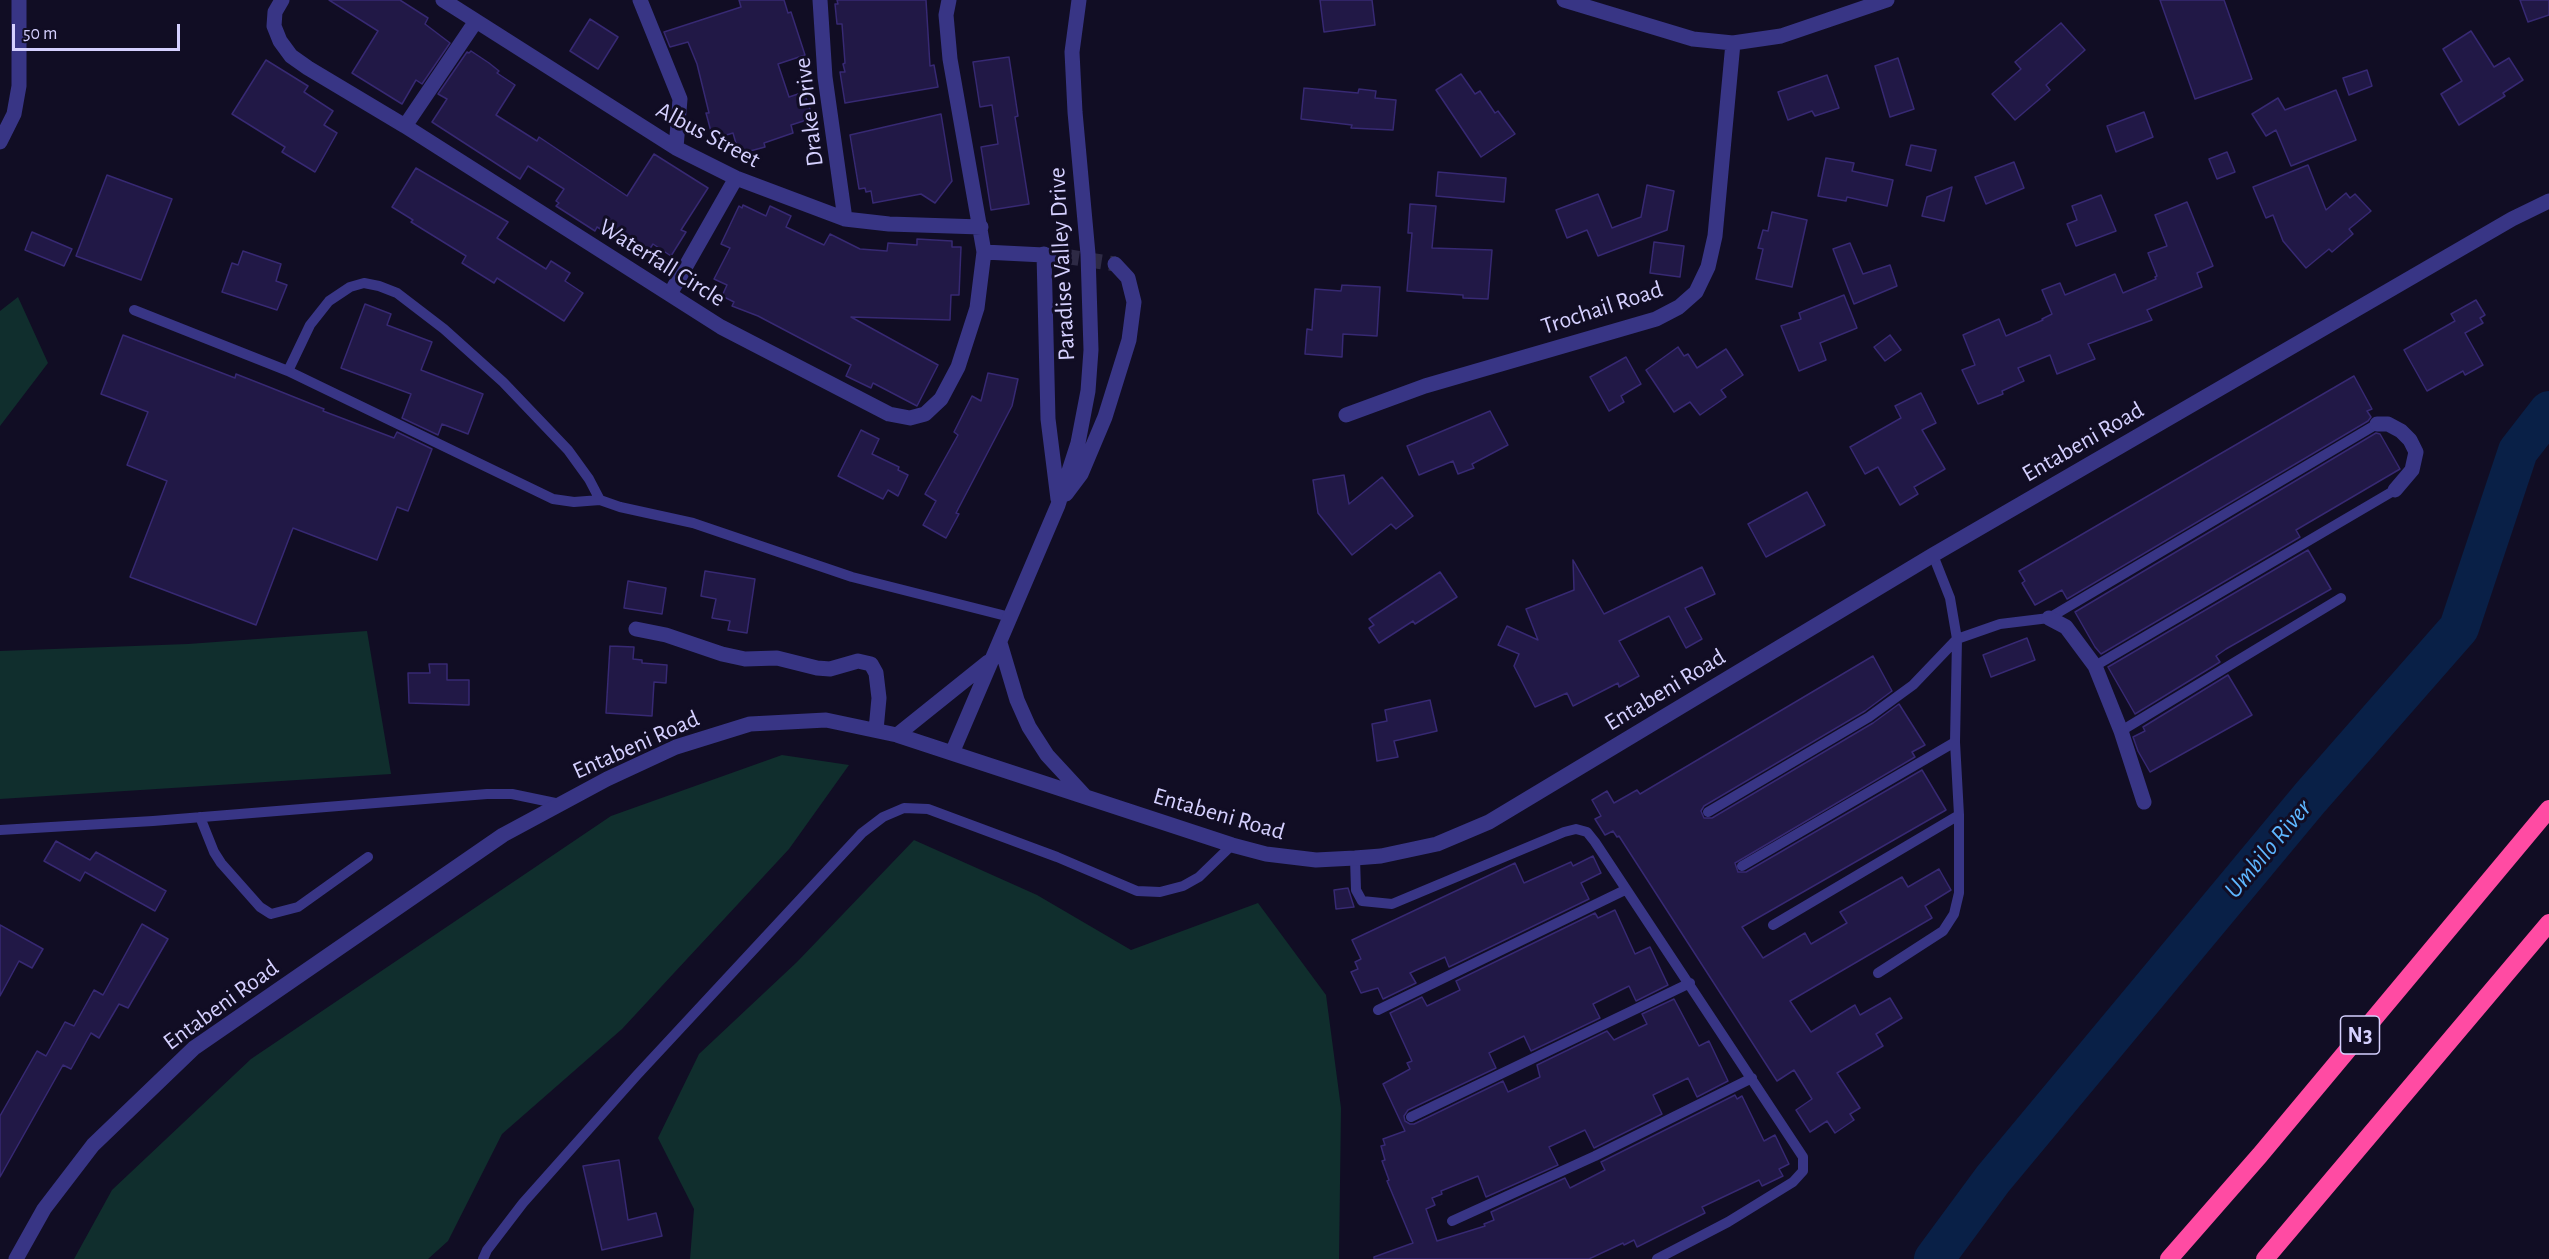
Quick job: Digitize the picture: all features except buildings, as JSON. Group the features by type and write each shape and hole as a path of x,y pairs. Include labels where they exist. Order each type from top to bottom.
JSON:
{"highway":[{"name":"N3","path":"2169,1259 2260,1155 2549,809"},
{"path":"2265,1259 2549,923"}],"street":[{"path":"0,142 14,114 19,86 19,0"},
{"name":"Waterfall Circle","path":"282,0 274,12 274,26 280,41 291,56 721,327 889,414 910,418 925,414 941,399 958,367 977,308 984,252 950,60 946,15 949,0"},
{"name":"Albus Street","path":"444,0 676,148 736,178 845,219 889,224 981,227"},
{"path":"640,0 680,99 676,148"},
{"name":"Drake Drive","path":"820,0 825,77 845,219"},
{"name":"Paradise Valley Drive","path":"952,753 1058,505 1078,443 1088,391 1091,350 1088,254 1072,52 1079,0"},
{"path":"1564,0 1693,39 1733,43 1781,36 1887,0"},
{"path":"405,126 477,21"},
{"name":"Trochail Road","path":"1346,415 1425,386 1656,319 1679,307 1696,292 1708,267 1715,236 1733,43"},
{"path":"670,294 736,178"},
{"name":"Entabeni Road","path":"16,1259 44,1209 93,1145 194,1048 503,835 607,779 676,747 750,724 826,720 897,735 1232,845 1266,854 1316,860 1355,858 1381,856 1437,844 1489,822 1934,555 2512,219 2549,201"},
{"path":"984,252 1064,256"},
{"path":"1044,254 1048,419 1058,505"},
{"path":"1058,505 1081,474 1105,417 1129,340 1134,302 1128,278 1115,264"},
{"path":"2377,424 2388,424 2401,431 2410,440 2416,452 2412,470 2395,490"},
{"path":"2049,618 2066,627 2094,666 2121,731 2144,802"},
{"path":"636,629 666,635 722,654 745,658 777,658 830,669 858,661 871,664 876,673 878,692 876,730"},
{"path":"897,735 977,672 996,650 1029,727 1047,755 1086,797"}],"lane":[{"path":"288,371 309,325 329,301 350,287 364,283 397,293 444,329 544,423 589,479 600,500"},
{"path":"134,310 288,371 553,499 574,502 600,500 620,507 693,523 852,577 1010,617"},
{"path":"1708,812 1869,717 1913,685 1957,639 2000,624 2049,618 2377,424"},
{"path":"2094,666 2395,490"},
{"path":"1878,973 1943,931 1954,914 1959,893 1959,815 1955,742 1957,639 1950,598 1934,555"},
{"path":"2121,731 2341,598"},
{"path":"1742,866 1955,742"},
{"path":"0,830 487,794 512,794 560,804"},
{"path":"483,1259 487,1250 523,1203 637,1075 862,832 883,817 904,808 928,809 1058,857 1137,891 1160,891 1183,886 1199,877 1232,845"},
{"path":"1773,925 1959,815"},
{"path":"200,817 221,863 260,907 271,914 298,907 368,857"},
{"path":"1355,858 1356,890 1362,901 1392,904 1576,829 1587,832 1595,842 1794,1140 1803,1157 1803,1171 1792,1182 1728,1221 1657,1259"},
{"path":"1378,1010 1625,890"},
{"path":"1411,1117 1690,983"},
{"path":"1452,1221 1595,1156 1752,1078"}],"green space":[{"path":"18,297 48,363 0,426 0,311"},
{"path":"367,631 391,774 0,799 0,651 188,644"},
{"path":"782,755 849,765 789,849 622,1029 502,1134 448,1241 428,1259 74,1259 112,1190 251,1059 611,816"},
{"path":"914,840 1037,895 1131,950 1258,903 1326,995 1341,1108 1339,1259 690,1259 694,1209 658,1138 699,1054 797,962"}],"waterway":[{"name":"Umbilo River","path":"1934,1259 1993,1179 2310,798 2459,628 2518,451 2549,411"}],"tunnel":[{"path":"1064,256 1115,264"}]}
